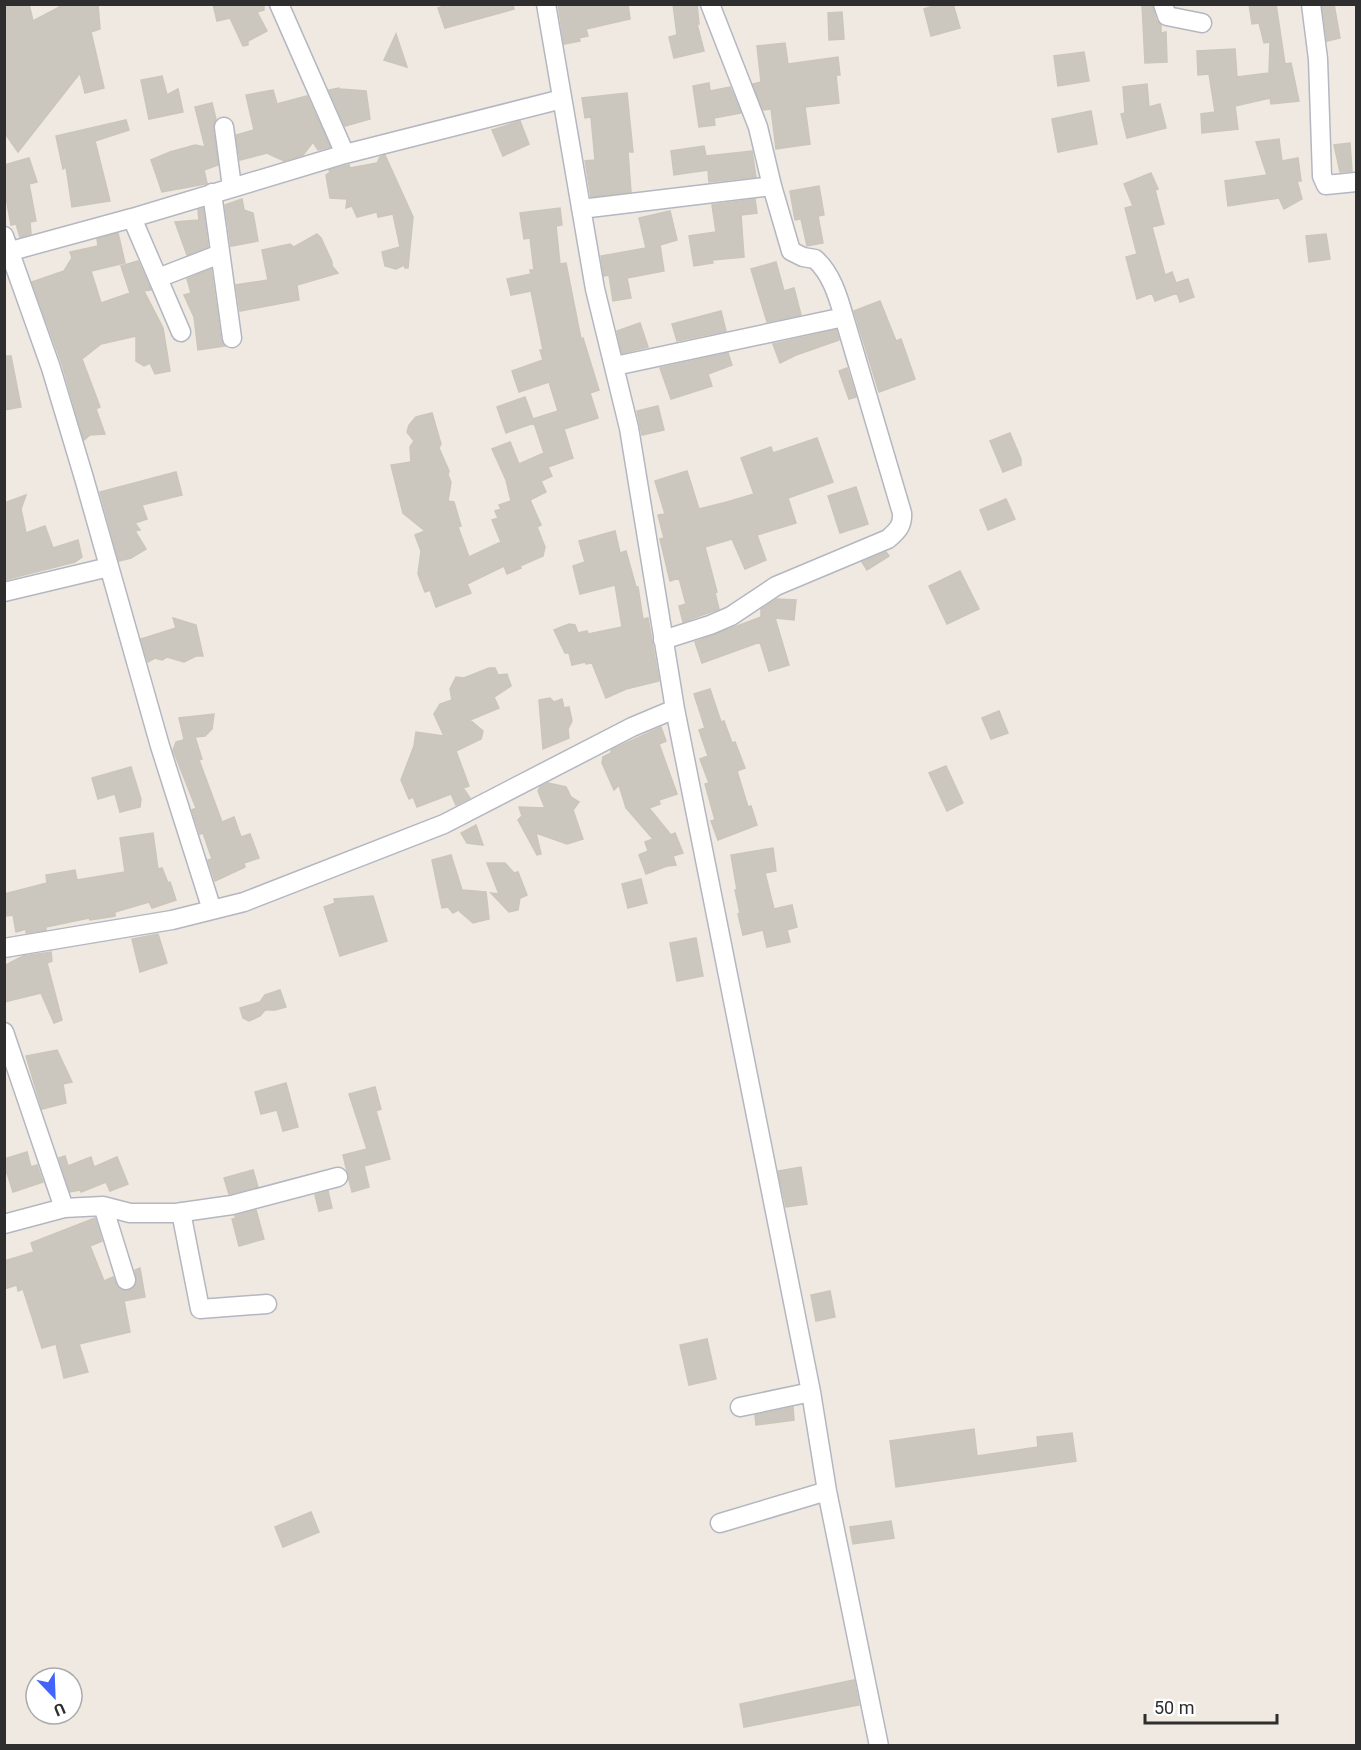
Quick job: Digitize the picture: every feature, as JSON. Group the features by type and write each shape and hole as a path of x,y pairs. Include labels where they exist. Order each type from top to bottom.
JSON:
{"street":[{"path":"279,4 345,154"},
{"path":"546,4 595,289 629,428 675,709 811,1392 827,1491 879,1746"},
{"path":"663,640 731,616 776,586 888,539 899,530 903,521 838,296 826,271 814,259 791,251 772,186 759,127 710,4"},
{"path":"1163,4 1167,16 1202,23"},
{"path":"1311,4 1318,59 1322,176 1326,184 1356,182"},
{"path":"212,910 160,746 51,368 6,247 132,218 345,154 562,99"},
{"path":"224,127 232,188"},
{"path":"581,209 772,186"},
{"path":"212,194 232,338"},
{"path":"132,218 181,332"},
{"path":"158,278 220,254"},
{"path":"615,366 844,317"},
{"path":"4,592 109,567"},
{"path":"4,948 172,920 244,902 444,824 632,727 675,709"},
{"path":"4,1032 64,1208"},
{"path":"4,1224 64,1208 103,1206 130,1213 147,1214 232,1205 338,1177"},
{"path":"103,1206 126,1280"},
{"path":"181,1212 200,1309 267,1304"},
{"path":"740,1407 811,1392"},
{"path":"720,1523 827,1491"}],"building":[{"path":"4,4 29,4 33,21 65,4 98,4 100,29 91,32 104,88 85,93 80,73 18,152 4,132"},
{"path":"213,4 264,4 264,10 257,12 267,31 248,41 248,45 243,46 230,18 217,21"},
{"path":"450,4 513,4 514,9 445,28 438,8"},
{"path":"558,4 628,4 630,19 586,29 588,36 579,38 580,41 564,44"},
{"path":"673,4 697,4 699,24 697,24 704,51 674,58 669,37 677,35"},
{"path":"939,4 953,4 960,28 931,36 924,9"},
{"path":"1142,4 1152,4 1156,20 1161,25 1161,33 1166,32 1167,62 1145,63"},
{"path":"1249,4 1276,4 1285,64 1291,63 1299,101 1271,104 1270,98 1235,106 1238,129 1202,133 1201,114 1215,112 1209,74 1198,75 1197,51 1235,49 1237,77 1269,73 1270,42 1264,43 1259,23 1252,24"},
{"path":"1322,4 1334,4 1340,38 1327,41"},
{"path":"842,12 844,39 829,40 828,13"},
{"path":"396,34 407,67 384,60"},
{"path":"785,43 788,64 838,57 840,75 836,75 839,103 805,107 810,144 776,149 771,109 763,110 753,84 761,82 757,46"},
{"path":"1084,52 1089,81 1058,86 1054,56"},
{"path":"162,76 167,95 178,89 183,112 149,119 141,80"},
{"path":"709,83 710,91 730,87 741,113 714,118 715,125 699,127 693,86"},
{"path":"1147,84 1149,107 1160,104 1166,128 1127,138 1121,114 1125,113 1123,87"},
{"path":"339,88 366,91 370,119 345,126 329,90"},
{"path":"273,90 277,104 307,96 330,147 318,150 313,142 303,155 284,161 267,153 240,160 236,135 254,130 246,95"},
{"path":"627,93 633,152 628,152 631,192 591,197 585,161 595,160 591,117 585,118 582,98"},
{"path":"212,103 216,119 213,128 218,165 204,170 207,183 205,184 162,192 151,160 195,145 205,147 195,107"},
{"path":"1091,111 1097,144 1058,152 1052,119"},
{"path":"126,120 129,130 95,141 110,201 72,207 66,167 63,169 56,136"},
{"path":"520,121 529,144 503,156 492,130"},
{"path":"1279,139 1282,161 1298,158 1301,181 1297,181 1302,199 1284,209 1279,198 1228,206 1225,181 1267,175 1256,142"},
{"path":"1350,143 1352,171 1340,172 1334,145"},
{"path":"704,146 706,156 752,151 756,177 709,182 708,170 674,175 671,151"},
{"path":"385,155 413,217 408,268 404,265 396,269 385,266 382,252 400,247 393,214 378,217 377,212 357,217 352,206 346,208 347,199 330,198 326,175 330,172 329,170 349,165 350,168 377,163 380,157"},
{"path":"29,158 37,182 29,184 36,221 30,222 31,234 20,237 16,224 11,225 4,187 4,165"},
{"path":"1151,173 1158,189 1155,190 1164,224 1152,227 1165,275 1172,272 1176,283 1188,279 1194,297 1180,302 1177,293 1155,301 1152,293 1137,299 1126,257 1137,254 1125,208 1133,206 1124,184"},
{"path":"819,186 824,215 818,216 823,243 807,246 801,219 795,220 790,191"},
{"path":"242,199 244,210 253,213 258,241 231,246 225,205"},
{"path":"755,199 757,213 741,215 744,257 712,260 713,263 694,266 689,236 716,232 712,205"},
{"path":"203,208 208,247 187,255 175,222 199,220 198,210"},
{"path":"560,208 562,225 556,226 560,264 566,263 581,339 583,338 599,390 590,393 598,418 564,429 573,458 548,467 552,476 541,481 546,492 530,500 541,525 537,527 545,547 543,556 507,574 504,566 467,584 471,593 436,607 430,590 425,592 418,574 421,551 415,535 425,531 403,513 391,465 411,462 410,447 414,441 407,432 409,425 416,417 432,413 441,444 439,448 451,482 448,501 454,502 461,526 458,527 469,557 501,542 492,520 498,518 495,511 501,509 499,505 511,501 506,480 492,449 510,442 519,464 544,453 534,423 506,433 497,407 525,397 533,419 558,411 549,382 519,392 512,371 543,360 540,350 543,350 531,291 511,295 507,279 531,274 530,270 534,270 530,238 524,239 520,213"},
{"path":"670,211 677,240 660,245 664,271 627,278 631,298 613,301 609,275 604,276 601,256 646,248 639,218"},
{"path":"118,233 125,263 91,271 101,303 130,293 121,266 138,261 151,290 144,291 163,328 170,371 155,374 150,363 144,366 136,361 136,336 101,344 82,359 100,407 96,409 105,434 90,435 84,440 62,364 32,282 64,271 72,258 70,252 98,246 97,239"},
{"path":"317,234 321,238 332,266 338,273 297,285 299,300 240,311 236,285 268,280 262,250 290,244 294,247"},
{"path":"1326,234 1330,259 1309,262 1306,236"},
{"path":"776,262 784,291 794,288 801,315 767,322 751,269"},
{"path":"211,269 221,340 225,346 198,350 194,317 184,295 191,293 187,279"},
{"path":"880,301 896,341 901,339 915,379 879,392 854,311"},
{"path":"721,311 726,331 677,341 672,324"},
{"path":"640,323 648,347 622,353 617,331"},
{"path":"836,330 839,340 780,363 773,344"},
{"path":"728,353 732,365 708,374 712,386 671,399 660,368"},
{"path":"4,356 11,356 21,407 4,410"},
{"path":"847,368 856,397 849,399 839,371"},
{"path":"658,406 664,430 642,435 637,411"},
{"path":"1010,433 1021,459 1021,465 1003,472 990,441"},
{"path":"817,438 833,482 788,498 796,523 757,535 766,560 745,569 732,539 705,547 719,609 683,622 679,606 686,604 679,578 670,581 660,539 664,538 658,515 665,514 655,481 687,471 699,509 727,502 754,494 741,458 771,447 773,453"},
{"path":"176,472 182,495 142,505 147,519 135,523 140,530 135,531 146,549 131,558 119,561 100,492"},
{"path":"856,487 868,524 840,533 828,496"},
{"path":"26,495 21,509 26,533 45,526 53,548 78,540 82,557 75,562 4,580 4,503"},
{"path":"1006,499 1015,519 988,530 980,510"},
{"path":"615,531 620,553 626,551 636,587 638,587 643,619 648,618 659,681 626,689 606,698 592,663 572,665 569,653 565,653 554,630 569,624 575,625 578,633 587,631 588,634 622,627 615,585 580,594 573,566 585,562 579,541"},
{"path":"886,552 889,556 867,570 862,562"},
{"path":"960,571 979,609 947,624 929,586"},
{"path":"777,599 796,600 794,620 775,618 789,665 769,671 760,642 702,663 695,642 761,617 761,609"},
{"path":"173,618 196,625 203,656 196,656 184,662 167,657 162,660 155,658 148,662 141,639 176,628"},
{"path":"489,668 495,668 498,675 507,674 511,686 494,697 499,708 470,720 483,731 481,739 456,751 469,786 463,788 470,798 456,805 451,794 417,807 413,797 409,799 401,780 414,746 416,732 444,736 434,714 440,704 452,700 450,689 456,677 464,678"},
{"path":"710,689 721,722 724,721 732,743 735,742 745,768 737,771 748,807 751,806 757,825 718,840 711,821 715,820 705,784 709,783 700,759 708,756 699,730 705,728 694,694"},
{"path":"550,698 554,702 562,699 564,708 569,707 572,721 568,729 569,738 543,749 539,700"},
{"path":"999,711 1008,733 991,739 982,718"},
{"path":"214,714 212,729 205,736 195,737 202,759 199,760 222,822 234,817 241,837 250,834 259,858 244,863 245,867 215,881 208,860 212,859 192,810 196,808 173,750 176,742 190,738 184,739 179,718"},
{"path":"661,727 666,741 659,744 677,794 659,800 660,804 649,808 671,835 675,833 683,853 673,856 676,865 646,874 639,855 648,851 645,842 653,839 626,808 619,785 614,790 602,763 603,757 611,753 611,750"},
{"path":"946,766 963,803 947,811 929,773"},
{"path":"131,767 141,799 140,807 120,812 115,794 98,799 92,778"},
{"path":"548,783 566,787 571,797 579,802 573,810 583,839 567,844 536,833 541,854 537,855 518,820 522,816 519,807 545,808 538,791 540,787"},
{"path":"476,825 483,845 467,843 461,833"},
{"path":"153,833 158,869 162,868 176,900 152,908 149,902 115,912 115,916 90,920 89,918 46,927 46,930 26,933 26,929 16,932 13,915 7,916 4,894 47,883 46,875 75,870 77,880 125,872 120,838"},
{"path":"773,848 776,871 765,873 774,909 792,905 797,927 787,930 790,942 767,947 763,930 743,935 738,914 740,913 731,855"},
{"path":"451,855 462,890 486,892 489,919 473,923 458,910 453,913 448,907 442,908 432,860"},
{"path":"487,863 505,863 514,873 518,872 527,895 520,898 518,910 509,912 491,893 499,894"},
{"path":"641,879 647,903 628,908 622,884"},
{"path":"373,896 387,941 340,956 324,907 335,903 334,899"},
{"path":"158,934 167,963 140,972 132,939"},
{"path":"696,938 703,976 677,981 670,943"},
{"path":"51,952 52,961 47,963 62,1020 54,1023 41,993 4,1002 4,966 23,956"},
{"path":"280,990 286,1007 265,1010 260,1016 249,1021 243,1018 240,1008 260,1002 265,995"},
{"path":"57,1050 72,1082 63,1084 66,1103 42,1109 26,1056"},
{"path":"286,1083 298,1127 283,1131 277,1110 261,1114 255,1092"},
{"path":"375,1087 381,1109 376,1111 390,1159 364,1166 369,1187 352,1192 343,1155 367,1149 349,1094"},
{"path":"27,1152 31,1167 37,1165 43,1182 13,1192 7,1173 4,1174 4,1159"},
{"path":"65,1156 68,1166 91,1157 94,1167 117,1157 128,1184 110,1191 106,1182 81,1192 80,1190 70,1192 59,1158"},
{"path":"801,1167 807,1204 786,1207 778,1171"},
{"path":"253,1170 258,1187 229,1194 224,1178"},
{"path":"328,1191 332,1208 319,1211 315,1195"},
{"path":"256,1210 264,1239 239,1246 232,1219"},
{"path":"95,1218 102,1241 90,1246 104,1281 113,1277 119,1289 130,1290 137,1283 135,1270 140,1268 145,1297 124,1301 130,1332 79,1344 88,1372 64,1378 56,1344 42,1348 23,1289 18,1291 17,1285 4,1289 4,1261 34,1252 31,1243"},
{"path":"830,1291 835,1317 816,1321 811,1295"},
{"path":"707,1339 716,1379 689,1385 680,1345"},
{"path":"793,1407 794,1420 756,1425 755,1415"},
{"path":"974,1429 977,1456 1038,1447 1037,1437 1072,1433 1076,1461 896,1487 890,1441"},
{"path":"311,1512 319,1532 283,1547 275,1527"},
{"path":"891,1521 894,1538 853,1544 850,1527"},
{"path":"854,1680 859,1705 744,1727 740,1704"}]}
